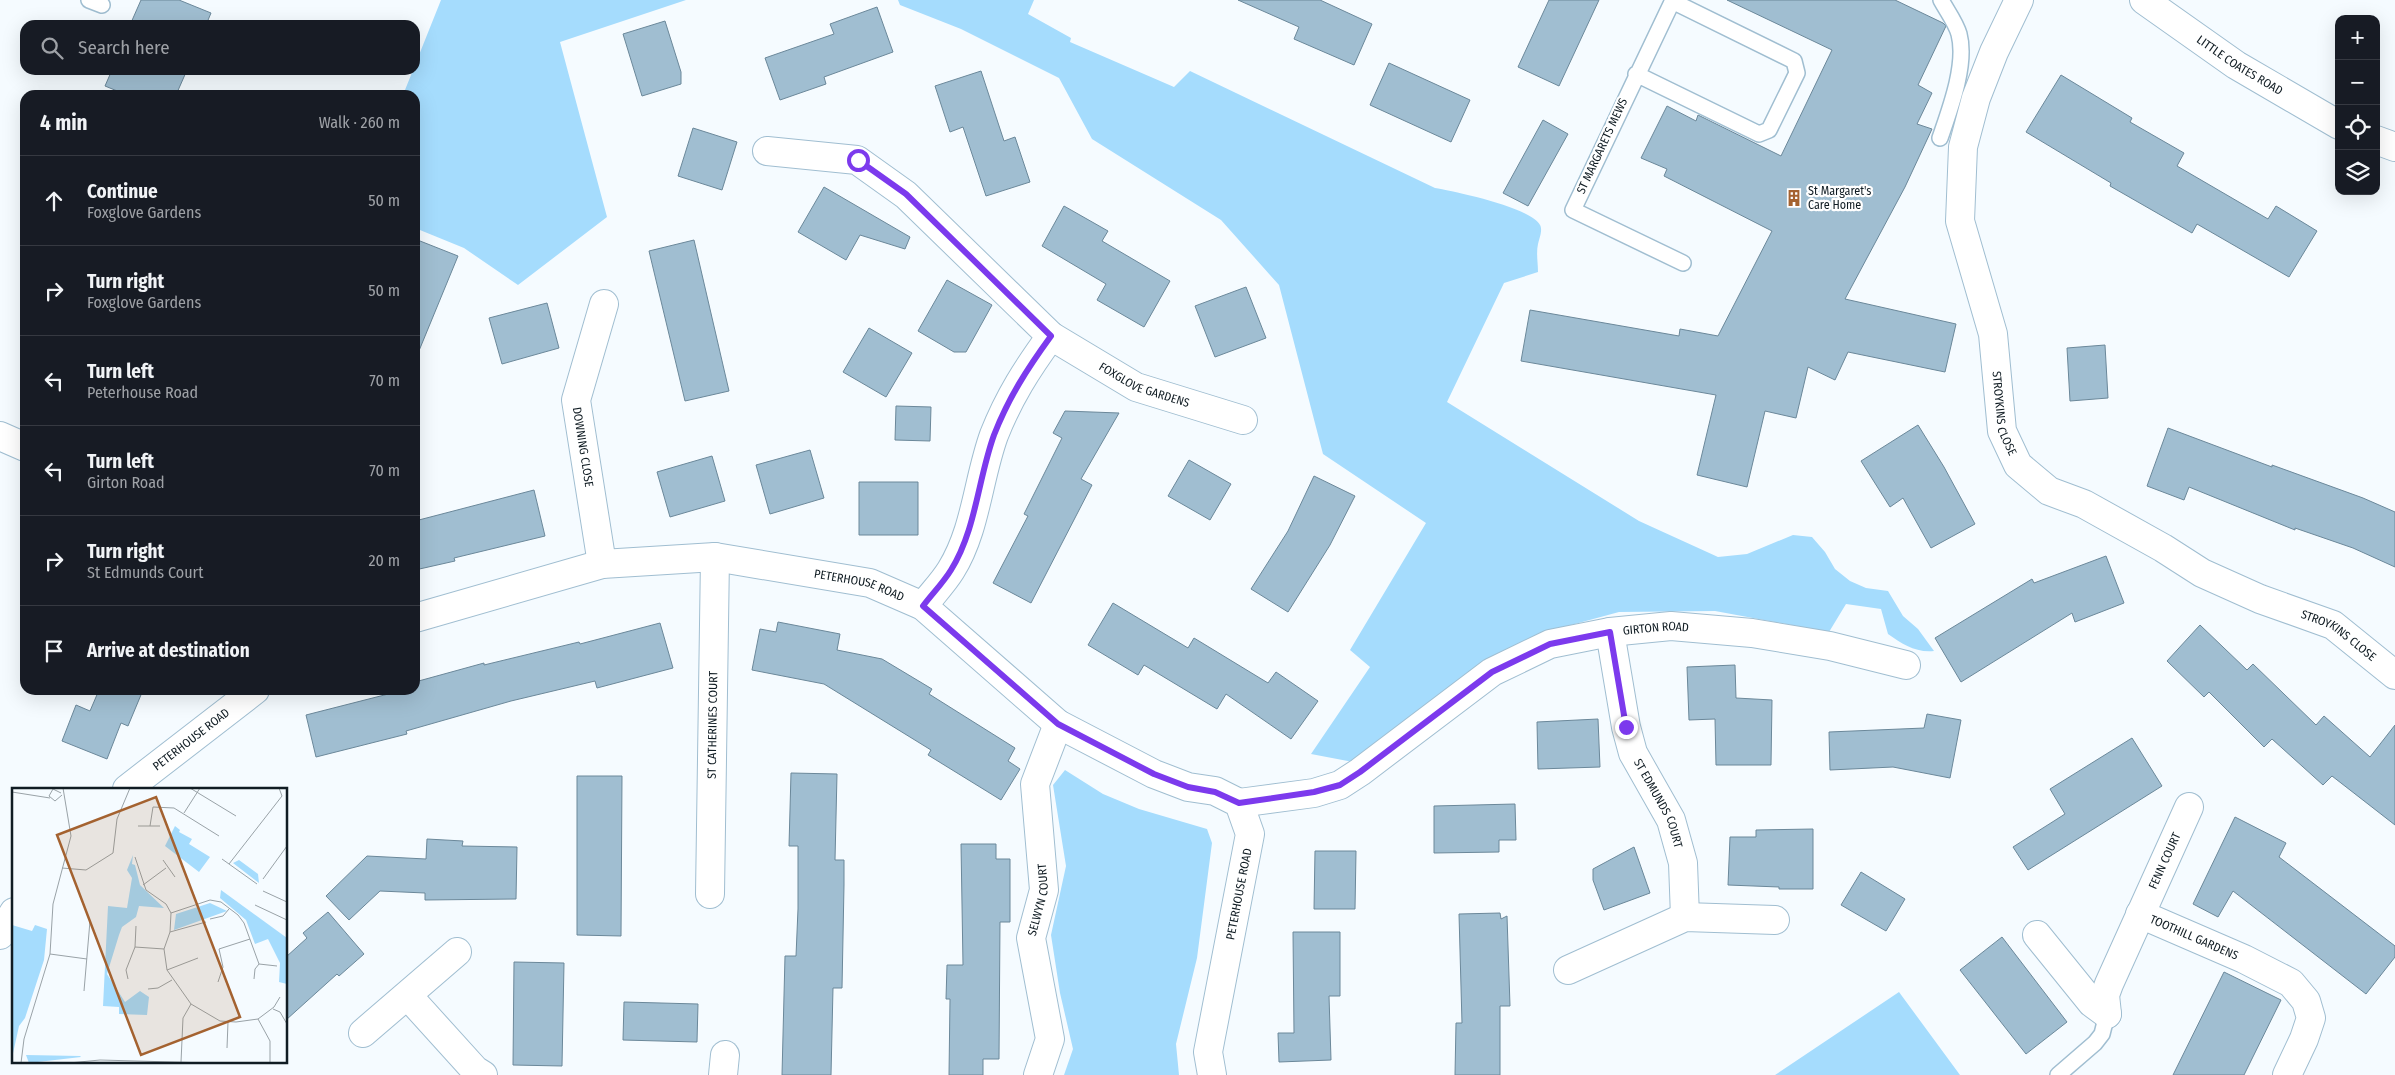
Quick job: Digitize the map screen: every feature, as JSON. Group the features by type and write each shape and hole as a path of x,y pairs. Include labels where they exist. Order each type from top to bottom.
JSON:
{"street":[{"name":"STROYKINS CLOSE","path":"2019,0 1994,52 1976,98 1963,146 1960,221 1993,334 2002,430 2018,465 2049,492 2084,504 2163,548 2202,573 2260,599 2333,625 2395,676"},
{"name":"LITTLE COATES ROAD","path":"2144,0 2236,65 2335,123"},
{"path":"2380,141 2395,147"},
{"name":"FOXGLOVE GARDENS","path":"767,151 858,160 906,194 1051,336 1136,387 1243,420"},
{"name":"DOWNING CLOSE","path":"602,564 576,400 604,304"},
{"path":"923,606 952,569 970,527 980,481 994,435 1019,381 1051,336"},
{"path":"0,436 20,445"},
{"name":"PETERHOUSE ROAD","path":"420,617 602,564 715,557 870,583 923,606 1058,724 1154,774 1188,787 1215,792 1239,803 1250,834 1208,1052 1212,1075"},
{"name":"ST CATHERINES COURT","path":"710,894 715,557"},
{"name":"GIRTON ROAD","path":"1239,803 1314,792 1340,785 1492,672 1550,644 1610,632 1671,626 1752,633 1830,646 1906,665"},
{"name":"ST EDMUNDS COURT","path":"1610,632 1626,727 1633,754 1671,820 1683,863 1685,917"},
{"name":"PETERHOUSE ROAD","path":"128,788 249,695"},
{"name":"SELWYN COURT","path":"1038,1075 1050,1039 1031,938 1044,890 1035,784 1058,724"},
{"name":"FENN COURT","path":"2140,914 2189,807"},
{"name":"TOOTHILL GARDENS","path":"2107,1014 2105,996 2140,914 2244,959 2291,983 2306,1001 2311,1018 2304,1039 2287,1075"},
{"path":"0,935 12,915"},
{"path":"1568,970 1685,917 1775,920"},
{"path":"2037,935 2092,1003 2107,1014"},
{"path":"363,1033 457,952"},
{"path":"408,996 475,1070 484,1075"}],"lane":[{"path":"1636,74 1760,134 1769,130 1797,73 1794,61 1672,0"},
{"name":"ST MARGARETS MEWS","path":"1672,0 1573,210 1682,263"},
{"path":"1940,138 1953,101 1962,51 1959,33 1941,0"},
{"path":"2058,1075 2095,1043 2102,1034 2107,1014"}],"shaded area":[{"path":"441,0 686,0 560,42 607,217 518,285 464,248 420,230 420,90 405,90 411,75 420,75 420,52"},
{"path":"898,0 1034,0 1028,14 1071,38 1070,42 1174,87 1190,71 1435,188 1492,201 1523,212 1534,219 1541,229 1537,251 1538,272 1504,283 1447,402 1639,521 1718,557 1747,554 1793,535 1812,537 1825,552 1835,569 1850,581 1866,588 1888,591 1903,616 1918,629 1934,651 1915,649 1888,634 1881,609 1846,604 1829,632 1715,611 1619,612 1538,634 1486,660 1353,762 1311,754 1370,667 1350,650 1426,523 1323,454 1279,285 1221,220 1092,139 1059,78 961,29 900,5"},
{"path":"1065,770 1103,794 1139,809 1207,829 1212,843 1197,958 1176,1044 1179,1075 1064,1075 1073,1049 1060,993 1051,935 1066,866 1053,785"},
{"path":"1899,992 1960,1075 1775,1075"}],"building":[{"path":"141,0 179,0 211,13 208,20 132,20"},
{"path":"1238,0 1320,0 1372,24 1354,65 1294,39 1299,27"},
{"path":"1549,0 1599,0 1559,86 1518,67"},
{"name":"St Margaret's Care Home","path":"1727,0 1895,0 1946,26 1918,85 1932,93 1917,124 1932,129 1905,187 1845,299 1956,324 1945,372 1848,352 1835,380 1808,367 1796,418 1765,411 1747,487 1697,475 1716,395 1521,361 1530,310 1679,336 1680,329 1718,336 1772,231 1664,176 1667,169 1641,158 1667,106 1696,121 1698,115 1781,156 1832,50"},
{"path":"877,7 893,52 824,77 826,84 780,100 765,58 834,34 830,24"},
{"path":"665,21 681,72 681,84 642,96 623,34"},
{"path":"1389,63 1470,100 1451,142 1370,105"},
{"path":"981,71 1004,141 1015,137 1030,182 986,196 963,127 950,132 935,86"},
{"path":"110,75 185,75 178,90 115,90 105,86"},
{"path":"2061,75 2132,118 2130,122 2184,153 2177,166 2268,219 2276,206 2317,231 2289,277 2197,224 2192,233 2110,186 2111,183 2026,132"},
{"path":"1543,120 1568,134 1528,206 1503,193"},
{"path":"693,128 737,142 722,190 678,176"},
{"path":"824,187 910,237 905,249 860,235 846,260 798,232"},
{"path":"1064,206 1108,231 1102,241 1170,281 1144,327 1097,300 1106,284 1042,246"},
{"path":"694,240 729,391 685,401 649,251"},
{"path":"420,241 458,256 420,348"},
{"path":"947,280 992,305 966,352 954,352 918,331"},
{"path":"1246,287 1266,338 1215,357 1195,306"},
{"path":"547,303 559,348 502,364 489,318"},
{"path":"869,328 912,353 886,397 843,372"},
{"path":"2105,345 2108,398 2070,401 2067,348"},
{"path":"896,406 931,407 930,441 895,440"},
{"path":"1065,411 1119,413 1081,479 1092,485 1031,603 993,583 1028,516 1024,514 1062,438 1053,433"},
{"path":"1918,425 1944,467 1975,524 1931,548 1903,498 1890,507 1861,461"},
{"path":"2168,428 2272,467 2272,465 2363,498 2395,512 2395,567 2353,548 2295,528 2295,530 2189,487 2184,500 2147,486"},
{"path":"810,450 824,498 770,514 756,465"},
{"path":"712,456 725,501 670,517 657,472"},
{"path":"1189,460 1231,484 1210,520 1168,496"},
{"path":"1314,476 1355,496 1330,545 1288,612 1251,589 1288,531"},
{"path":"859,482 918,482 918,535 859,535"},
{"path":"534,490 545,536 454,558 455,561 420,569 420,520"},
{"path":"2106,556 2124,603 2075,622 2072,613 1961,682 1935,638 2032,579 2034,583"},
{"path":"1113,603 1188,648 1194,638 1268,683 1276,672 1318,701 1291,739 1226,694 1217,709 1144,665 1138,675 1088,645"},
{"path":"778,622 840,634 837,650 882,659 932,689 929,694 1015,748 1008,761 1020,769 1001,800 928,755 931,750 824,684 752,670 760,629 776,632"},
{"path":"660,623 673,668 597,688 595,681 511,701 406,731 407,734 316,757 306,715 384,695 420,695 420,681 484,663 484,665 579,642 580,644"},
{"path":"2200,625 2247,670 2253,664 2316,725 2324,716 2370,757 2395,725 2395,825 2332,776 2323,785 2272,739 2264,747 2209,692 2204,697 2167,661"},
{"path":"1735,665 1736,698 1772,700 1771,765 1716,765 1715,719 1689,720 1687,667"},
{"path":"97,695 141,695 128,726 121,723 107,759 62,741 76,705 90,711"},
{"path":"1927,714 1961,720 1950,778 1893,767 1830,770 1829,732 1924,728"},
{"path":"1598,719 1600,767 1538,769 1537,722"},
{"path":"2132,738 2162,786 2028,870 2013,847 2065,814 2050,789"},
{"path":"791,773 837,774 835,860 844,860 842,988 833,988 831,1075 782,1075 785,956 796,956 798,909 798,846 789,846"},
{"path":"577,776 622,776 621,936 577,935"},
{"path":"1515,804 1516,840 1499,840 1499,852 1434,853 1434,806"},
{"path":"2235,817 2286,843 2279,857 2395,946 2395,957 2366,994 2233,891 2218,917 2193,904"},
{"path":"1813,829 1813,889 1779,889 1779,887 1728,885 1730,837 1756,837 1756,830"},
{"path":"427,839 463,841 462,846 517,847 516,899 425,900 425,893 380,891 349,920 326,896 367,856 426,859"},
{"path":"961,844 996,844 996,859 1010,859 1010,922 1000,922 999,1059 983,1059 983,1075 949,1075 950,999 946,999 947,965 963,965"},
{"path":"1634,847 1650,893 1604,910 1593,880 1593,869"},
{"path":"1315,851 1356,851 1355,909 1314,909"},
{"path":"1861,872 1905,899 1886,931 1841,905"},
{"path":"328,912 364,954 339,976 337,974 288,1018 288,955 307,938 303,933"},
{"path":"1500,913 1501,919 1507,916 1510,1006 1500,1006 1500,1075 1455,1075 1456,1023 1462,1023 1459,914"},
{"path":"1293,932 1340,932 1340,996 1329,996 1331,1060 1279,1062 1278,1033 1294,1033"},
{"path":"2002,937 2067,1022 2026,1054 1960,970"},
{"path":"514,962 564,963 562,1066 513,1065"},
{"path":"2224,972 2281,1000 2244,1075 2173,1075"},
{"path":"624,1002 698,1004 697,1042 623,1040"}],"place":[{"name":"St Margaret's Care Home","path":"1794,198"}],"route":[{"path":"858,160 906,194 1051,336 1019,381 994,435 980,481 970,527 952,569 923,606 1058,724 1154,774 1188,787 1215,792 1239,803 1314,792 1340,785 1360,772 1492,672 1550,644 1610,632 1626,727"}]}
